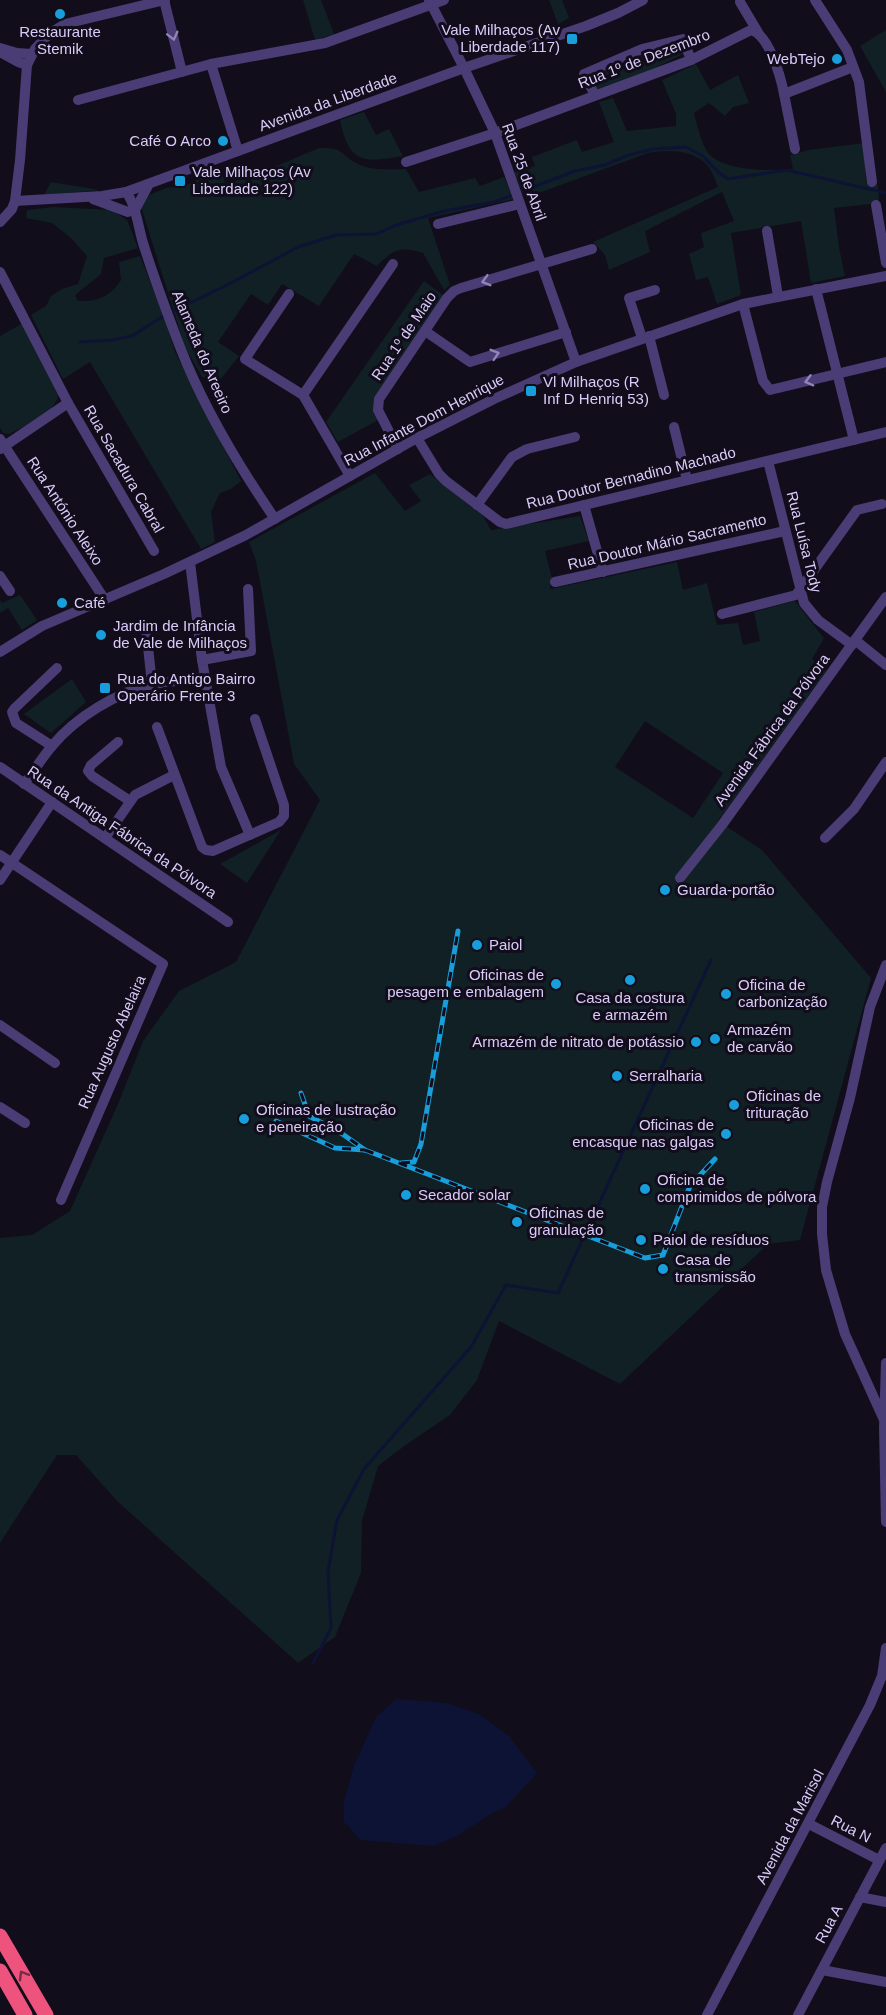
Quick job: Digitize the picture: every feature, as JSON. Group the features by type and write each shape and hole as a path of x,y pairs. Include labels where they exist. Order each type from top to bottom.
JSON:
{"highway":[{"path":"0,1936 46,2014"},
{"path":"0,1971 23,2012"}],"street":[{"path":"0,222 12,209 15,201 27,65 43,39 65,24 164,0 182,72"},
{"path":"78,100 211,64 325,43 430,2 444,0"},
{"name":"Avenida da Liberdade","path":"15,201 90,197 126,192 585,26 644,0"},
{"path":"815,0 847,50 860,85 872,182"},
{"name":"Rua 25 de Abril","path":"430,2 495,133 576,362"},
{"path":"740,2 777,66 795,149"},
{"name":"Rua 1º de Dezembro","path":"405,162 495,133 691,60 749,31 759,34"},
{"path":"595,95 584,74 642,49 683,39 691,60"},
{"path":"0,50 32,54"},
{"path":"0,50 27,65"},
{"path":"211,64 238,151"},
{"path":"784,94 853,67"},
{"path":"90,197 133,213 149,184"},
{"name":"Alameda do Areeiro","path":"126,192 132,200 133,213 180,348 212,419 236,460 276,519"},
{"path":"438,224 520,204"},
{"path":"876,205 886,263"},
{"path":"767,231 778,296"},
{"name":"Rua 1º de Maio","path":"398,449 381,416 379,399 447,298 454,291 592,249"},
{"path":"303,395 393,264"},
{"name":"Rua Sacadura Cabral","path":"0,272 68,404 154,551"},
{"name":"Rua Infante Dom Henrique","path":"0,652 42,626 190,562 276,519 417,438 494,399 576,362 743,304 886,276"},
{"path":"816,289 854,440"},
{"path":"655,290 629,298 645,337 664,395"},
{"path":"289,294 245,359 303,395 350,476"},
{"path":"743,304 763,381 770,390 886,362"},
{"path":"425,331 470,362 566,332"},
{"path":"1,445 68,404"},
{"path":"674,427 687,480"},
{"name":"Rua Doutor Bernadino Machado","path":"417,438 439,474 477,506 506,524 886,432"},
{"path":"477,506 512,457 527,449 575,437"},
{"name":"Rua António Aleixo","path":"1,445 105,600"},
{"name":"Rua Luísa Tody","path":"768,461 804,603 818,621 854,642 886,665"},
{"path":"722,614 791,598 800,591 857,510 882,504"},
{"path":"584,505 603,573"},
{"name":"Rua Doutor Mário Sacramento","path":"555,582 785,531"},
{"path":"190,562 202,660 221,768 250,835"},
{"path":"0,576 10,591"},
{"path":"202,660 251,651 248,589"},
{"name":"Avenida Fábrica da Pólvora","path":"680,878 722,825 886,597"},
{"path":"146,628 152,684"},
{"path":"52,746 16,723 12,712 57,668"},
{"path":"24,784 52,746 94,711 121,696 152,684 205,677"},
{"path":"157,727 203,848 213,851 283,819 285,810 255,719"},
{"path":"118,742 91,765 88,771 130,801"},
{"path":"825,838 854,809 886,762"},
{"name":"Rua da Antiga Fábrica da Pólvora","path":"0,767 228,922"},
{"path":"105,838 135,795 174,775"},
{"path":"0,880 52,802"},
{"path":"0,855 12,863"},
{"name":"Rua Augusto Abelaira","path":"12,863 163,964 61,1200"},
{"path":"884,1420 845,1334 826,1270 822,1234 824,1198 850,1098 870,1007 883,986 886,965"},
{"path":"0,1025 55,1063"},
{"path":"0,1107 25,1123"},
{"path":"886,1363 884,1420 886,1522"},
{"name":"Avenida da Marisol","path":"707,2015 870,1705 882,1676 886,1654"},
{"name":"Rua N","path":"809,1824 879,1860"},
{"name":"Rua A","path":"798,2015 886,1848"},
{"path":"860,1897 886,1902"},
{"path":"822,1970 886,1982"}],"shaded area":[{"path":"303,0 321,0 334,34 315,40"},
{"path":"549,0 562,0 569,18 558,24"},
{"path":"886,30 886,92 860,46"},
{"path":"681,47 683,54 645,73 599,91 591,78 592,74 650,52"},
{"path":"696,64 710,90 738,75 749,103 733,107 725,116 709,103 694,113 705,147 711,156 719,161 750,169 793,169 790,155 809,150 864,143 866,182 878,185 879,203 834,208 845,276 811,283 801,221 731,233 741,295 717,304 708,277 696,280 689,254 704,247 701,233 734,221 722,192 645,231 650,252 609,270 605,255 593,242 718,187 706,164 684,153 669,151 648,153 525,198 514,172 535,166 532,157 577,140 582,152 614,142 599,102 613,98 627,131 676,126 676,114 662,80"},
{"path":"364,112 376,135 389,129 403,156 378,160 360,157 353,153 340,120"},
{"path":"319,148 338,150 351,160 369,168 406,169 419,192 475,178 480,186 504,177 514,199 428,218 450,285 444,290 423,253 398,250 377,266 354,254 319,306 282,284 268,305 251,294 218,342 239,356 220,380 202,377 185,347 141,207 149,195 166,188 186,185 199,179 214,167 222,169 225,183 248,178"},
{"path":"51,182 100,190 44,195"},
{"path":"54,207 112,210 127,220 138,248 104,258 101,274 75,295 78,301 85,301 108,294 121,280 119,262 140,256 165,319 175,352 241,481 231,489 220,493 211,512 215,542 201,549 90,362 63,379 31,315 46,306 51,296 62,289 78,284 87,256 71,238 52,223 26,218 27,210"},
{"path":"424,281 444,296 375,400 378,420 338,442 326,422"},
{"path":"23,323 59,394 56,402 46,414 9,434 3,433 0,428 0,336"},
{"path":"375,473 405,511 421,501 409,485 430,474 483,516 491,530 580,516 589,541 545,551 552,578 550,589 677,562 683,590 707,583 717,625 738,623 743,645 760,641 754,612 795,601 824,638 812,659 827,670 718,821 762,850 871,978 800,1240 768,1244 620,1384 499,1321 477,1380 450,1415 378,1466 362,1521 361,1573 335,1637 298,1663 117,1501 76,1455 57,1455 0,1543 0,1238 32,1235 70,1211 118,1104 143,1041 179,991 236,962 320,800 294,764 256,561 249,542","holes":["645,721 723,773 693,818 615,767"]},
{"path":"20,595 37,620 22,630 8,608 0,613 0,600 2,603"},
{"path":"72,679 86,702 51,733 24,714"},
{"path":"281,830 247,883 220,864"}],"water":[{"path":"396,1699 447,1703 479,1714 509,1736 537,1773 506,1807 457,1836 433,1846 361,1840 344,1822 344,1801 354,1766 376,1717"}],"waterway":[{"path":"171,312 298,247 336,235 376,234 396,225 444,211 494,202 575,171 605,165 629,155 653,149 686,147 703,156 728,179 787,170 886,193"},
{"path":"80,342 132,336 165,315"},
{"path":"313,1663 331,1628 328,1572 337,1520 364,1469 471,1347 506,1285 558,1293 711,960"}],"railway":[{"path":"401,1163 414,1162 421,1144 458,931"},
{"path":"301,1093 309,1116 341,1133 365,1150 645,1258 663,1255 690,1186 715,1159"},
{"path":"276,1121 335,1148 365,1150"}],"place":[{"name":"Restaurante Stemik","path":"60,14"},
{"name":"Vale Milhaços (Av Liberdade 117)","path":"572,39"},
{"name":"WebTejo","path":"837,59"},
{"name":"Café O Arco","path":"223,141"},
{"name":"Vale Milhaços (Av Liberdade 122)","path":"180,181"},
{"name":"Vl Milhaços (R Inf D Henriq 53)","path":"531,391"},
{"name":"Café","path":"62,603"},
{"name":"Jardim de Infância de Vale de Milhaços","path":"101,635"},
{"name":"Rua do Antigo Bairro Operário Frente 3","path":"105,688"},
{"name":"Guarda-portão","path":"665,890"},
{"name":"Paiol","path":"477,945"},
{"name":"Casa da costura e armazém","path":"630,980"},
{"name":"Oficinas de pesagem e embalagem","path":"556,984"},
{"name":"Oficina de carbonização","path":"726,994"},
{"name":"Armazém de carvão","path":"715,1039"},
{"name":"Armazém de nitrato de potássio","path":"696,1042"},
{"name":"Serralharia","path":"617,1076"},
{"name":"Oficinas de trituração","path":"734,1105"},
{"name":"Oficinas de lustração e peneiração","path":"244,1119"},
{"name":"Oficinas de encasque nas galgas","path":"726,1134"},
{"name":"Oficina de comprimidos de pólvora","path":"645,1189"},
{"name":"Secador solar","path":"406,1195"},
{"name":"Oficinas de granulação","path":"517,1222"},
{"name":"Paiol de resíduos","path":"641,1240"},
{"name":"Casa de transmissão","path":"663,1269"}]}
